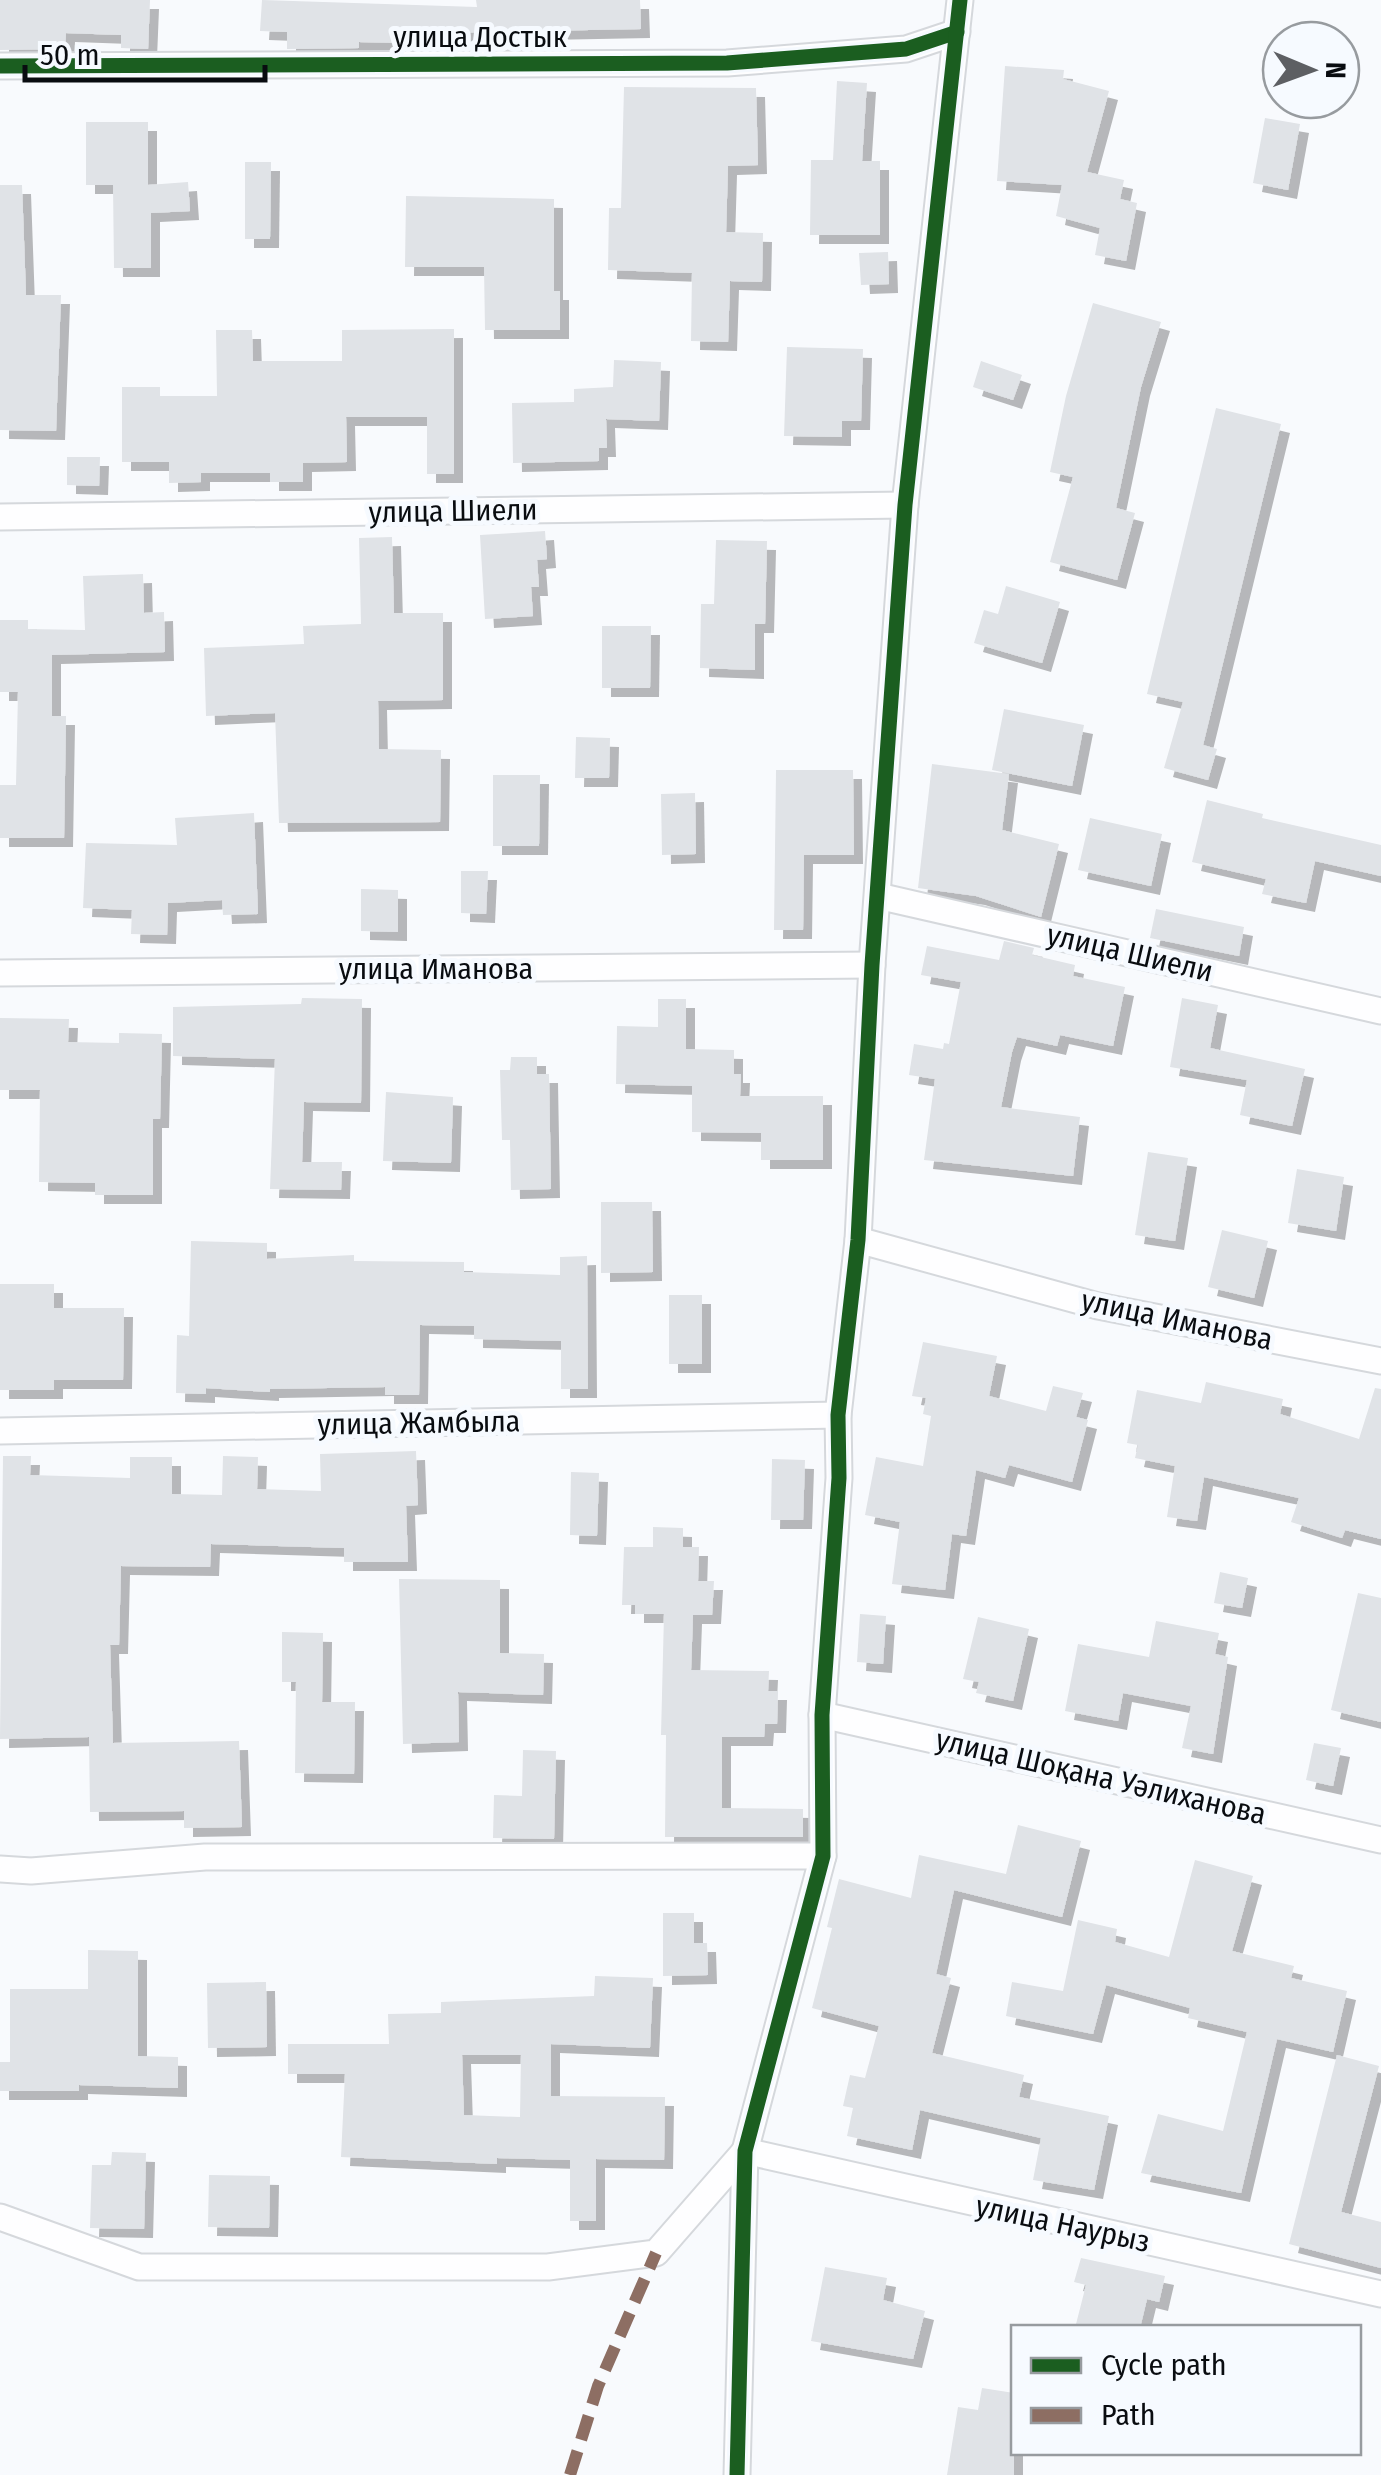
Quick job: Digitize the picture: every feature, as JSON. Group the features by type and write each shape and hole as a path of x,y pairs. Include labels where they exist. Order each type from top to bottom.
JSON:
{"street":[{"path":"737,2475 746,2151 823,1856 822,1715 838,1478 838,1416 858,1240 872,965 906,504 960,0"},
{"name":"улица Достык","path":"0,66 727,63 906,49 956,32"},
{"name":"улица Шиели","path":"0,517 906,504"},
{"name":"улица Шиели","path":"878,896 1381,1011"},
{"name":"улица Иманова","path":"0,973 872,965"},
{"name":"улица Иманова","path":"858,1240 1098,1306 1381,1361"},
{"name":"улица Жамбыла","path":"0,1431 838,1416"},
{"name":"улица Шоқана Уәлиханова","path":"822,1715 1381,1840"},
{"path":"0,1869 204,1857 823,1856"},
{"path":"0,2217 139,2267 548,2268 656,2252 746,2151"},
{"name":"улица Наурыз","path":"746,2151 1381,2294"}],"building":[{"path":"0,0 150,0 148,49 121,48 121,35 66,33 65,49 0,50"},
{"path":"262,0 477,7 476,0 640,0 641,29 442,33 441,44 359,42 359,48 287,49 287,32 260,31"},
{"path":"1005,66 1064,70 1063,79 1109,91 1087,172 1124,180 1120,199 1137,203 1126,261 1095,255 1100,228 1056,216 1062,185 997,181"},
{"path":"837,81 867,83 862,161 880,161 880,235 810,235 811,160 833,160"},
{"path":"624,87 756,88 758,165 728,166 726,232 763,233 762,282 730,281 728,342 691,341 692,273 608,270 609,208 621,208"},
{"path":"1265,120 1300,124 1288,190 1253,183"},
{"path":"86,122 148,122 148,185 188,182 190,211 151,213 151,268 114,268 113,185 86,185"},
{"path":"245,162 271,162 270,239 245,239"},
{"path":"0,185 22,185 26,295 61,295 56,431 0,430"},
{"path":"406,196 554,199 554,291 560,291 560,330 485,330 484,267 405,267"},
{"path":"888,252 889,284 861,285 859,253"},
{"path":"1093,303 1161,322 1141,387 1116,508 1135,513 1117,580 1050,562 1073,477 1050,472 1066,396"},
{"path":"454,329 454,474 427,474 427,417 346,417 347,462 303,463 303,482 270,482 270,473 201,473 201,482 169,483 169,462 122,462 122,387 160,387 160,396 217,396 216,330 252,330 253,361 342,361 342,330"},
{"path":"787,347 863,349 861,421 842,421 842,437 784,436"},
{"path":"614,360 661,362 659,421 606,419 607,448 599,448 599,461 513,463 512,403 574,402 574,389 613,387"},
{"path":"981,361 1022,375 1013,400 973,387"},
{"path":"1216,408 1281,424 1203,745 1217,749 1208,780 1164,768 1183,702 1147,694"},
{"path":"67,457 100,457 99,486 67,485"},
{"path":"545,531 547,559 537,560 539,587 531,587 533,616 485,619 480,535"},
{"path":"392,537 394,613 443,613 443,700 378,701 379,749 441,750 440,822 279,823 275,713 206,716 204,648 304,644 303,626 361,624 359,538"},
{"path":"716,540 767,541 765,624 755,624 755,670 700,668 701,604 714,604"},
{"path":"143,574 144,613 164,612 165,652 52,655 52,716 66,716 64,838 0,838 0,785 16,785 18,692 0,692 0,620 28,620 28,629 85,630 83,576"},
{"path":"1006,586 1060,602 1042,663 974,643 984,610 998,614"},
{"path":"602,626 651,626 650,688 602,688"},
{"path":"1004,709 1084,725 1072,786 992,770"},
{"path":"576,737 610,738 609,778 575,778"},
{"path":"932,764 1009,774 1002,830 1059,844 1041,917 976,896 918,888"},
{"path":"776,770 853,770 854,855 804,855 803,930 774,930"},
{"path":"493,775 540,775 539,846 493,846"},
{"path":"695,793 696,854 662,855 661,794"},
{"path":"1207,800 1263,814 1262,818 1381,845 1381,876 1315,861 1306,903 1262,894 1266,879 1192,862"},
{"path":"254,813 258,914 223,915 222,900 168,903 167,935 131,934 132,910 83,908 86,843 177,845 175,818"},
{"path":"1090,818 1162,834 1151,886 1078,870"},
{"path":"461,871 488,871 486,914 461,913"},
{"path":"361,889 398,890 398,932 361,931"},
{"path":"1156,909 1244,927 1239,956 1150,938"},
{"path":"1004,941 1034,948 1032,955 1075,965 1073,976 1125,987 1113,1046 1060,1035 1057,1046 1017,1037 1012,1052 1001,1107 1080,1117 1073,1176 924,1160 935,1079 909,1075 914,1044 943,1049 944,1043 949,1044 961,982 921,975 927,946 999,960"},
{"path":"302,998 362,999 361,1103 304,1102 302,1162 342,1162 341,1190 270,1189 275,1059 173,1056 173,1007 301,1004"},
{"path":"1182,998 1218,1005 1210,1048 1305,1069 1292,1126 1240,1115 1247,1080 1170,1067"},
{"path":"658,999 686,999 686,1049 734,1050 734,1074 741,1074 740,1096 823,1096 823,1160 761,1160 761,1133 692,1132 692,1086 616,1084 617,1026 658,1027"},
{"path":"0,1018 69,1019 68,1042 119,1043 119,1033 162,1034 160,1119 153,1119 153,1195 95,1195 95,1183 39,1182 40,1090 0,1090"},
{"path":"511,1057 537,1057 537,1074 549,1074 551,1189 511,1190 510,1140 502,1140 500,1070 510,1070"},
{"path":"386,1092 453,1097 451,1163 383,1161"},
{"path":"1148,1152 1188,1158 1175,1241 1135,1235"},
{"path":"1297,1169 1344,1177 1336,1231 1288,1223"},
{"path":"601,1202 652,1202 653,1272 601,1273"},
{"path":"1222,1230 1268,1241 1254,1298 1208,1287"},
{"path":"191,1241 267,1243 267,1259 354,1255 354,1261 464,1262 464,1272 560,1275 560,1257 587,1256 588,1389 561,1389 561,1341 474,1339 474,1326 420,1325 419,1395 385,1395 385,1387 270,1392 206,1388 206,1394 176,1393 177,1335 189,1336"},
{"path":"0,1284 54,1284 54,1308 124,1308 123,1380 54,1380 54,1390 0,1390"},
{"path":"669,1295 702,1295 702,1364 669,1364"},
{"path":"923,1342 997,1356 989,1396 1046,1411 1053,1386 1083,1393 1076,1417 1088,1420 1072,1482 1009,1465 1005,1478 976,1470 966,1536 952,1534 945,1590 892,1584 900,1522 865,1515 876,1457 923,1466 931,1416 923,1414 926,1398 912,1396"},
{"path":"1206,1382 1283,1399 1280,1414 1359,1439 1375,1388 1381,1389 1381,1539 1345,1530 1342,1538 1291,1522 1299,1498 1204,1477 1197,1521 1167,1517 1175,1466 1135,1458 1138,1445 1127,1443 1137,1390 1201,1403"},
{"path":"416,1451 418,1505 406,1506 408,1562 344,1562 344,1548 211,1544 210,1567 121,1566 119,1645 110,1645 113,1743 239,1741 242,1827 184,1828 184,1811 90,1812 89,1737 0,1739 3,1456 31,1456 30,1475 130,1478 130,1457 172,1457 172,1494 222,1495 223,1456 258,1457 257,1489 321,1491 320,1454"},
{"path":"772,1459 805,1460 803,1520 771,1520"},
{"path":"571,1472 599,1473 597,1536 570,1535"},
{"path":"653,1527 683,1528 683,1547 699,1547 698,1581 714,1581 712,1615 693,1615 691,1670 769,1671 768,1691 778,1691 777,1724 765,1724 764,1737 722,1737 722,1808 803,1809 803,1837 665,1837 666,1735 661,1735 664,1614 635,1614 635,1605 622,1605 624,1547 653,1547"},
{"path":"1220,1572 1248,1578 1242,1608 1214,1603"},
{"path":"399,1579 500,1580 500,1653 544,1654 543,1695 458,1692 459,1742 403,1744"},
{"path":"1358,1593 1381,1598 1381,1722 1331,1710"},
{"path":"860,1614 886,1616 883,1664 857,1662"},
{"path":"978,1617 1029,1629 1013,1701 976,1693 979,1682 963,1679"},
{"path":"1156,1621 1219,1633 1215,1654 1228,1657 1213,1754 1182,1748 1191,1706 1123,1693 1118,1721 1065,1711 1078,1644 1149,1657"},
{"path":"282,1632 323,1633 322,1702 355,1702 354,1774 295,1773 296,1682 282,1682"},
{"path":"1314,1743 1341,1748 1333,1786 1306,1780"},
{"path":"523,1750 556,1751 554,1839 493,1838 494,1795 522,1796"},
{"path":"1018,1825 1081,1841 1062,1917 954,1890 936,1974 951,1978 932,2053 1024,2075 1019,2097 1109,2116 1094,2190 1033,2180 1041,2138 920,2110 912,2150 847,2136 853,2108 843,2106 850,2075 865,2078 879,2026 812,2008 832,1928 827,1927 839,1879 911,1898 919,1855 1006,1874"},
{"path":"1195,1860 1253,1876 1232,1951 1294,1966 1291,1978 1347,1991 1333,2052 1277,2039 1241,2193 1141,2173 1158,2114 1223,2131 1247,2032 1188,2018 1190,2008 1106,1985 1093,2034 1006,2016 1012,1982 1063,1991 1078,1920 1117,1929 1115,1942 1169,1957"},
{"path":"663,1913 694,1913 694,1943 707,1943 708,1975 663,1976"},
{"path":"88,1950 138,1951 138,2056 178,2057 178,2088 79,2085 79,2091 0,2091 0,2062 10,2062 10,1989 88,1989"},
{"path":"595,1976 653,1978 650,2048 551,2044 551,2096 665,2097 664,2160 596,2159 596,2221 570,2221 570,2160 497,2158 497,2164 341,2157 345,2074 288,2074 288,2044 389,2044 388,2014 441,2013 441,2002 594,1996","holes":["462,2055 521,2055 520,2117 464,2115"]},
{"path":"266,1982 267,2047 208,2048 207,1983"},
{"path":"1337,2055 1379,2066 1341,2212 1381,2222 1381,2268 1289,2244"},
{"path":"112,2152 146,2153 144,2229 90,2228 92,2165 111,2165"},
{"path":"209,2175 270,2176 269,2228 208,2227"},
{"path":"1081,2258 1165,2276 1159,2302 1147,2299 1141,2325 1076,2325 1086,2285 1074,2282"},
{"path":"825,2267 887,2278 883,2300 925,2311 913,2359 811,2341"},
{"path":"982,2388 1011,2393 1014,2475 947,2475 958,2407 978,2410"}],"marked path":[{"path":"570,2475 598,2386 656,2253"}],"cycle path":[{"path":"737,2475 745,2151 823,1856 822,1715 839,1478 838,1415 858,1240 872,965 905,505 960,0"},
{"path":"0,66 727,63 906,49 957,32"}]}
